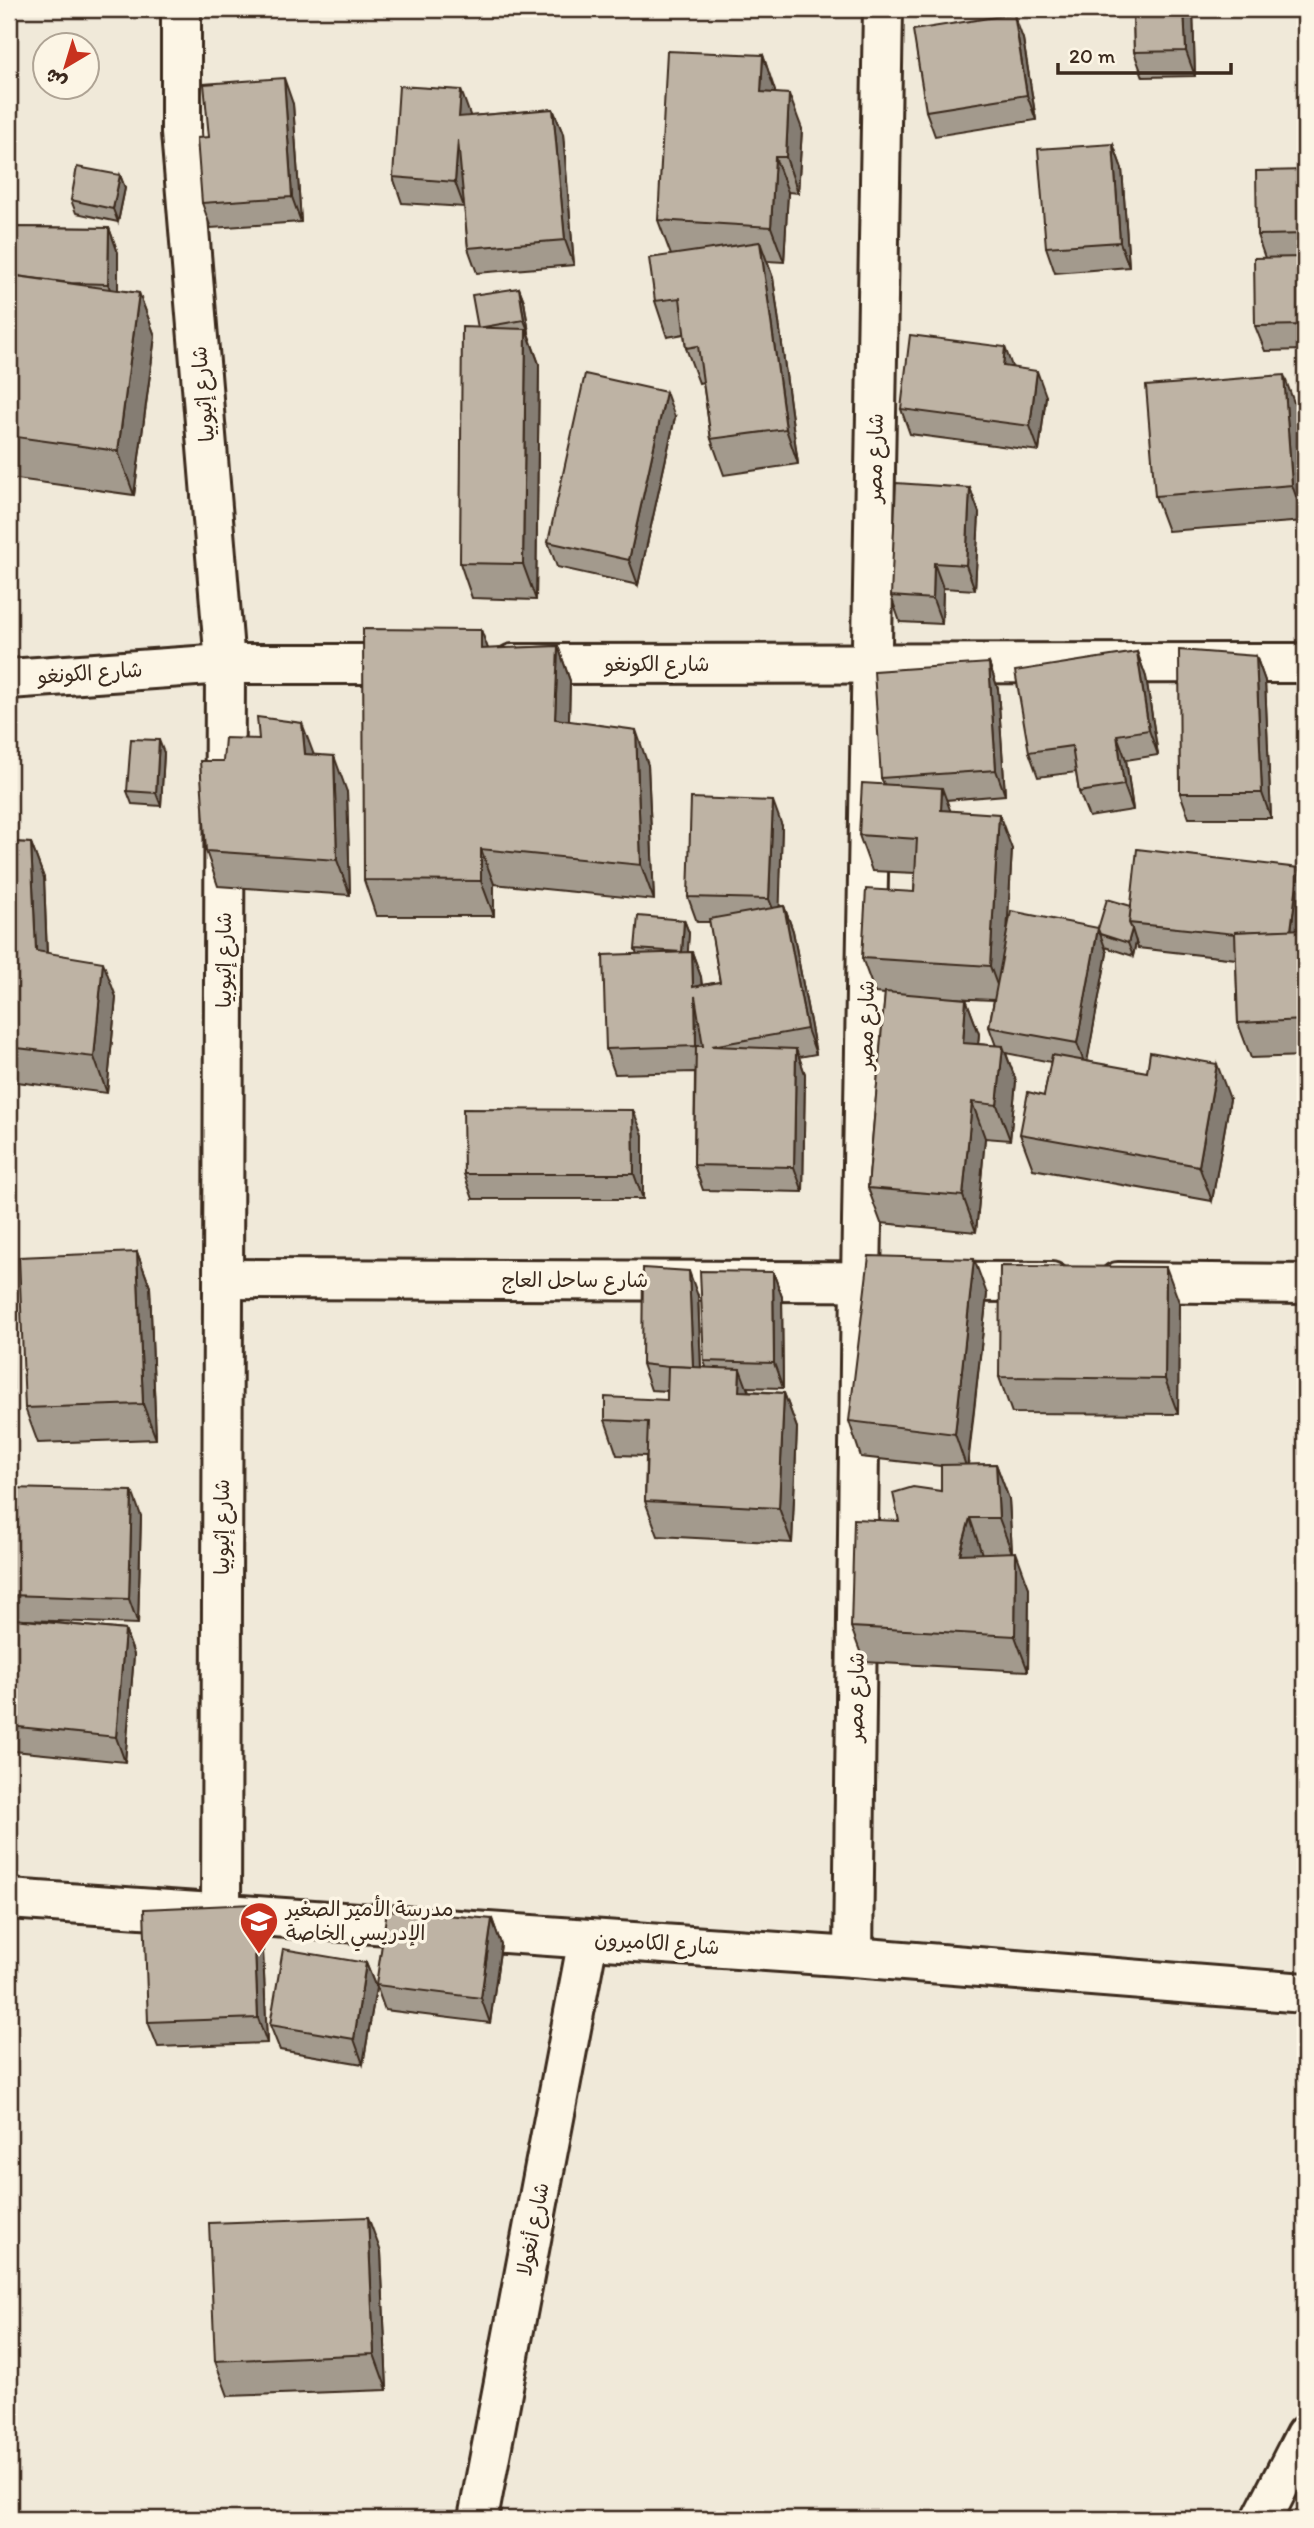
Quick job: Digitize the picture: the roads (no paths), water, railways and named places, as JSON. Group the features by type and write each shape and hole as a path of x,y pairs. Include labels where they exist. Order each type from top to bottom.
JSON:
{"street":[{"name":"شارع إثيوبيا","path":"181,9 181,134 225,664 221,1913"},
{"name":"شارع مصر","path":"853,1957 883,9"},
{"name":"شارع الكونغو","path":"9,679 225,664 1305,663"},
{"name":"شارع ساحل العاج","path":"224,1279 1305,1284"},
{"name":"شارع الكاميرون","path":"9,1899 853,1957 1305,1993"},
{"name":"شارع أنغولا","path":"478,2519 588,1938"},
{"path":"1262,2519 1305,2435"}],"place":[{"name":"مدرسة الأمير الصغير الإدريسي الخاصة","path":"259,1955"}]}
